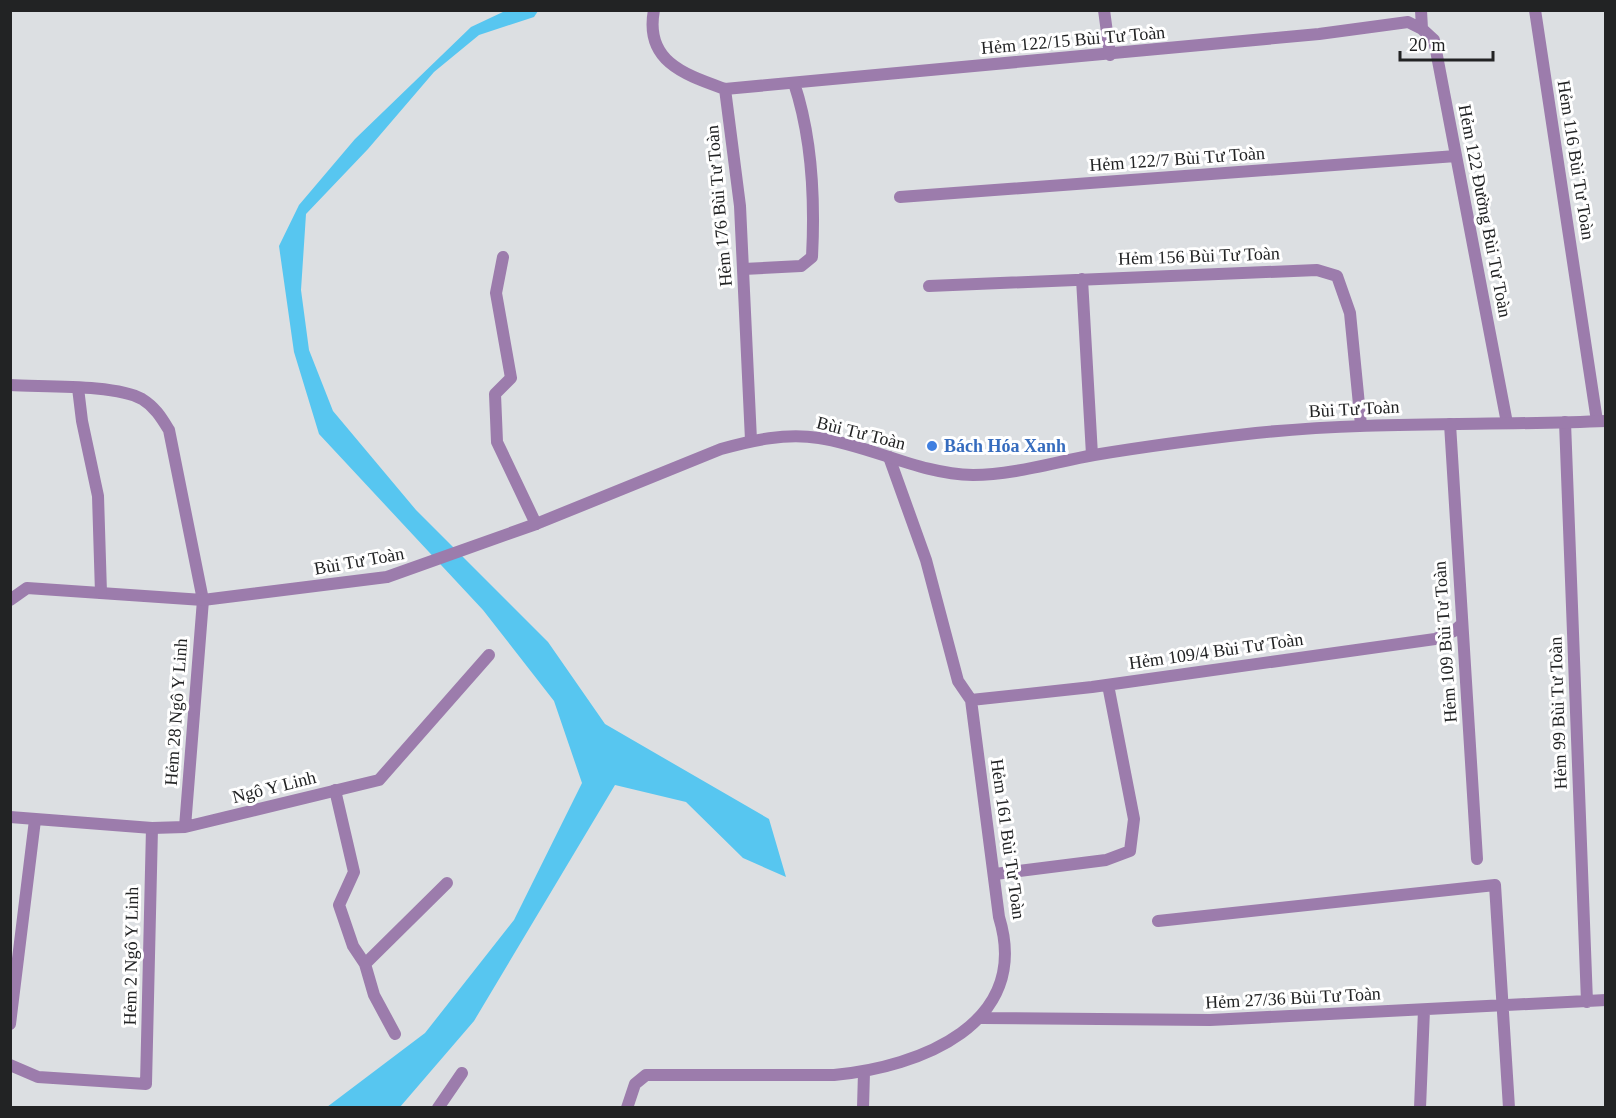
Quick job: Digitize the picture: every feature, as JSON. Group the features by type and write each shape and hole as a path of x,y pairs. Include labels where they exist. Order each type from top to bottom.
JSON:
{"street":[{"path":"654,10 655,43 668,64 725,90"},
{"path":"1104,10 1110,55"},
{"name":"Hẻm 122 Đường Bùi Tư Toàn","path":"1421,10 1422,29 1434,40 1507,423"},
{"name":"Hẻm 116 Bùi Tư Toàn","path":"1535,10 1601,421"},
{"name":"Hẻm 122/15 Bùi Tư Toàn","path":"725,90 1110,55 1319,34 1408,22 1422,29"},
{"path":"744,270 801,266 812,257 809,153 802,108 794,83"},
{"name":"Hẻm 176 Bùi Tư Toàn","path":"725,90 740,206 751,440"},
{"name":"Hẻm 122/7 Bùi Tư Toàn","path":"900,197 1456,156"},
{"path":"503,257 496,293 511,378 495,394 497,442 536,524"},
{"name":"Hẻm 156 Bùi Tư Toàn","path":"929,286 1317,270 1337,276 1345,293 1361,424"},
{"path":"1082,279 1092,455"},
{"name":"Hẻm 28 Ngô Y Linh","path":"10,385 111,391 140,398 158,411 169,430 203,600 185,827"},
{"path":"78,388 81,421 98,496 101,593"},
{"name":"Bùi Tư Toàn","path":"10,600 27,588 203,600 358,583 421,567 536,524 721,449 751,440 784,436 819,438 939,471 975,475 1092,455 1258,433 1361,424 1601,421"},
{"name":"Hẻm 99 Bùi Tư Toàn","path":"1565,422 1587,1002"},
{"name":"Hẻm 109 Bùi Tư Toàn","path":"1450,423 1477,859"},
{"name":"Hẻm 161 Bùi Tư Toàn","path":"627,1107 635,1084 646,1075 777,1076 864,1072 927,1053 962,1033 982,1018 995,991 1007,951 999,917 971,700 958,681 926,560 889,457"},
{"name":"Hẻm 109/4 Bùi Tư Toàn","path":"971,700 1108,684 1435,639 1454,631 1462,624"},
{"name":"Ngô Y Linh","path":"10,817 152,828 185,827 380,780 489,655"},
{"path":"995,874 1095,862 1130,851 1134,819 1108,684"},
{"path":"335,790 354,872 339,905 353,946 365,964 374,995 395,1034"},
{"path":"10,1024 35,820"},
{"name":"Hẻm 2 Ngô Y Linh","path":"10,1065 38,1077 146,1084 152,828"},
{"path":"365,964 447,883"},
{"path":"1158,921 1495,885 1509,1107"},
{"name":"Hẻm 27/36 Bùi Tư Toàn","path":"982,1018 1210,1020 1605,1000"},
{"path":"1420,1107 1424,1010"},
{"path":"863,1107 864,1072"},
{"path":"438,1107 462,1074"}],"water":[{"path":"505,11 538,11 534,17 479,35 434,72 368,149 306,214 301,290 309,350 333,411 416,510 548,642 605,724 769,819 786,877 743,858 686,802 615,785 474,1021 400,1107 327,1107 425,1033 514,920 582,783 554,701 483,610 319,434 294,352 279,246 299,205 355,139 471,27"}],"place":[{"name":"Bách Hóa Xanh","path":"932,446"}]}
